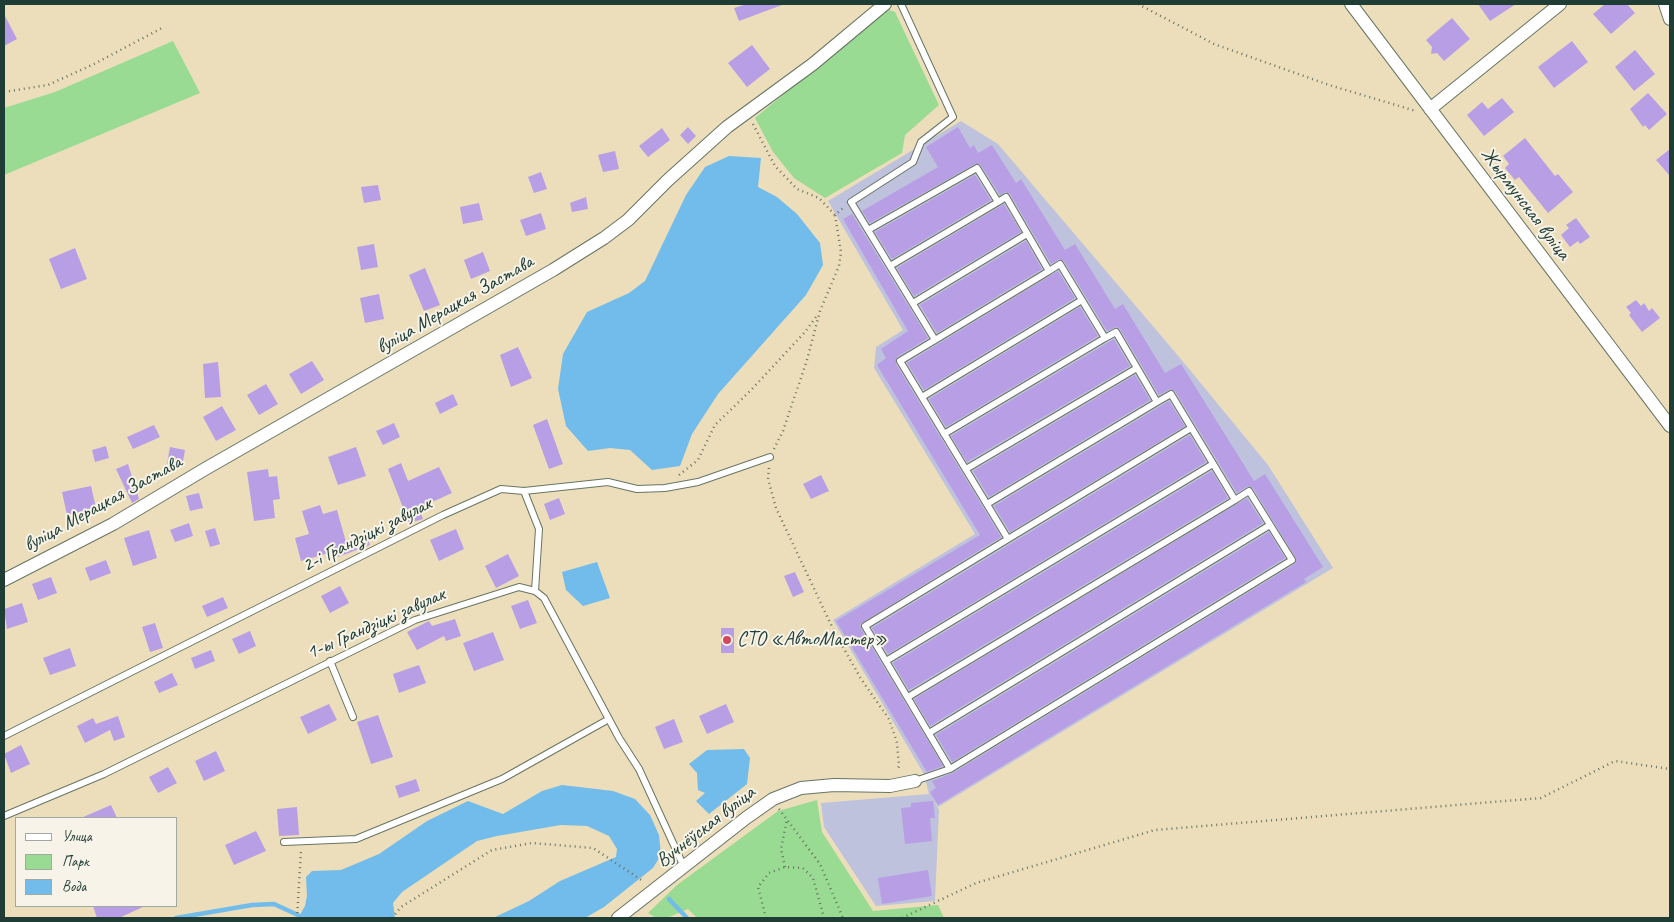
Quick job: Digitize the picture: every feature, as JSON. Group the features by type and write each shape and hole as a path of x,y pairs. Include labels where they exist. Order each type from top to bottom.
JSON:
{"street":[{"name":"вуліца Мерацкая Застава","path":"4,580 113,524 553,270 628,220 668,180 746,112 836,46 885,4"},
{"name":"Жырмунская вуліца","path":"1351,4 1670,426"},
{"path":"1430,109 1560,4"},
{"path":"1665,4 1670,19"},
{"name":"Вучнёўская вуліца","path":"622,917 746,818 773,799 801,788 834,785 890,786 914,781"}],"lane":[{"path":"901,4 954,117 921,142 914,162 851,202 935,340"},
{"path":"868,230 976,168 998,202"},
{"path":"890,266 1006,198 1049,271"},
{"path":"913,303 1027,234"},
{"path":"1008,539 900,360 1060,264 1106,338"},
{"path":"922,397 1082,300"},
{"path":"944,434 1116,332 1157,402"},
{"path":"966,469 1137,368"},
{"path":"987,504 1171,394 1235,500"},
{"path":"950,769 865,626 1191,428"},
{"name":"2-і Грандзіцкі завулак","path":"4,736 442,515 501,489 524,491 608,482 636,489 665,488 698,482 770,457"},
{"path":"886,661 1212,464"},
{"path":"524,491 539,529 535,591 544,598 653,798 684,867"},
{"path":"908,697 1249,491 1292,560 950,769 914,781"},
{"path":"929,733 1270,525"},
{"name":"1-ы Грандзіцкі завулак","path":"4,816 104,774 416,620 457,605 519,587 535,591"},
{"path":"330,661 353,718"},
{"path":"284,842 356,839 502,779 609,719"}],"path":[{"path":"1138,4 1214,44 1328,85 1412,111 1430,109"},
{"path":"4,92 48,85 94,64 162,28"},
{"path":"746,112 775,166 797,188 819,198 835,215 841,252 840,266 820,311 807,360 783,431 770,457 768,479 776,508 834,631 861,679 889,719 897,743 899,766 890,786"},
{"path":"835,215 851,202"},
{"path":"665,488 698,460 715,425 760,381 805,332 820,311"},
{"path":"902,918 976,883 1155,830 1540,798 1615,761 1670,769"},
{"path":"773,799 820,864 843,918"},
{"path":"785,867 781,849 787,820"},
{"path":"297,918 299,864 302,841"},
{"path":"392,918 401,907 492,850 532,843 594,848 655,890"},
{"path":"766,918 758,887 769,873 785,867 803,868 814,878 824,918"}],"shaded area":[{"path":"961,121 998,144 1180,358 1268,465 1333,568 938,807 933,799 939,810 935,901 876,906 824,827 821,803 929,794 924,774 833,620 975,534 874,368 876,347 903,330 828,201"}],"green space":[{"path":"886,9 895,12 939,105 905,135 902,153 825,198 794,178 773,152 755,118"},
{"path":"173,41 200,93 4,175 4,108 55,92"},
{"path":"817,800 822,832 873,911 938,905 944,918 697,918 688,909 667,918 656,918 648,913 677,885 778,811"}],"water":[{"path":"729,156 761,158 758,187 777,197 797,214 820,243 823,265 806,295 718,394 692,434 680,466 652,470 630,450 610,448 588,451 566,426 558,389 563,354 587,312 629,293 645,281 686,195 705,167"},
{"path":"597,562 610,598 583,606 566,590 562,572"},
{"path":"744,749 750,758 747,784 709,814 696,801 705,793 698,790 697,773 689,764 707,750"},
{"path":"562,785 613,791 635,799 650,815 659,835 661,855 653,868 604,907 585,918 493,918 529,901 560,881 616,857 617,849 609,836 587,826 561,825 477,841 402,892 393,903 395,918 298,918 305,906 307,896 306,877 312,871 341,870 379,854 427,821 468,801 503,814 542,791"}],"building":[{"path":"747,4 782,5 739,21 734,8"},
{"path":"1478,4 1516,4 1490,21"},
{"path":"1605,4 1627,4 1635,13 1611,34 1593,14"},
{"path":"4,14 17,39 4,46"},
{"path":"1452,18 1470,39 1444,61 1437,53 1431,54 1432,47 1426,40"},
{"path":"1572,41 1588,62 1554,88 1538,67"},
{"path":"752,45 770,69 747,87 728,63"},
{"path":"1635,50 1655,74 1634,91 1615,67"},
{"path":"1648,93 1667,114 1649,130 1645,125 1643,127 1630,109"},
{"path":"1502,98 1514,112 1484,136 1467,115 1482,102 1488,109"},
{"path":"688,127 696,136 688,144 680,135"},
{"path":"958,127 970,148 974,145 978,153 992,145 1016,183 1021,179 1065,250 1075,244 1115,309 1123,304 1165,373 1181,364 1254,481 1265,474 1323,567 1304,579 1306,582 938,805 930,792 936,788 932,781 953,773 1295,564 1297,560 1253,488 1248,486 1237,493 1175,391 1170,389 1159,395 1120,329 1116,327 1107,331 1064,261 1059,259 1051,264 1010,194 1005,192 1000,195 980,164 975,164 870,223 862,211 938,167 926,147"},
{"path":"662,128 670,140 648,157 639,146"},
{"path":"1525,138 1555,176 1558,174 1573,192 1548,213 1519,177 1515,180 1505,168 1509,164 1503,156"},
{"path":"1670,149 1670,176 1656,160"},
{"path":"615,151 619,169 603,172 598,155"},
{"path":"541,172 547,189 534,193 528,177"},
{"path":"975,175 991,200 892,259 875,232"},
{"path":"378,185 381,200 364,203 361,187"},
{"path":"586,197 588,209 572,212 570,203"},
{"path":"479,203 483,220 463,224 460,207"},
{"path":"1004,204 1021,232 914,296 897,268"},
{"path":"541,213 546,229 526,236 520,220"},
{"path":"852,214 928,338 897,357 896,364 1001,537 860,624 861,629 943,766 927,772 836,621 980,535 877,365 886,358 881,349 908,331 843,219"},
{"path":"1576,218 1590,237 1580,244 1578,241 1570,247 1561,235 1569,228 1566,225"},
{"path":"1026,241 1042,269 937,333 920,305"},
{"path":"374,244 378,267 361,270 357,247"},
{"path":"75,248 87,279 61,289 49,259"},
{"path":"483,252 490,271 471,279 464,260"},
{"path":"425,268 440,305 424,311 409,275"},
{"path":"1058,271 1075,298 924,390 907,363"},
{"path":"379,294 384,319 365,323 360,298"},
{"path":"1636,300 1641,306 1644,303 1649,311 1652,308 1660,318 1642,332 1629,315 1631,313 1626,307"},
{"path":"1080,307 1098,336 946,427 929,399"},
{"path":"1114,339 1130,366 967,462 951,436"},
{"path":"518,347 532,378 511,387 500,355"},
{"path":"312,361 324,380 301,394 289,374"},
{"path":"218,362 221,397 205,398 203,364"},
{"path":"1135,375 1150,400 989,497 973,471"},
{"path":"266,384 278,404 259,415 247,395"},
{"path":"453,394 458,405 440,414 435,403"},
{"path":"1169,401 1185,426 1010,532 994,506"},
{"path":"222,406 236,430 216,441 203,417"},
{"path":"547,419 563,464 549,469 533,425"},
{"path":"394,423 400,437 383,445 376,431"},
{"path":"154,425 160,437 133,449 127,437"},
{"path":"1190,435 1206,462 888,654 872,628"},
{"path":"106,446 109,458 95,462 92,450"},
{"path":"170,447 185,450 182,467 167,464"},
{"path":"356,447 366,476 338,485 328,457"},
{"path":"401,463 408,481 439,467 452,493 419,508 423,519 409,523 388,469"},
{"path":"128,464 139,499 132,503 116,469"},
{"path":"268,469 269,477 277,476 280,499 273,500 275,518 254,521 247,472"},
{"path":"1212,471 1228,498 909,690 893,663"},
{"path":"821,475 829,491 811,499 803,484"},
{"path":"91,486 96,508 67,515 62,492"},
{"path":"199,493 203,508 190,511 186,496"},
{"path":"559,498 565,514 550,520 544,504"},
{"path":"1247,498 1263,523 930,726 914,699"},
{"path":"320,505 323,514 337,510 346,542 366,535 370,545 338,557 336,551 301,561 295,538 309,534 302,511"},
{"path":"189,523 193,536 175,542 170,530"},
{"path":"215,528 220,544 210,547 205,531"},
{"path":"456,529 464,549 439,561 430,540"},
{"path":"149,530 157,558 133,566 124,538"},
{"path":"1269,532 1285,558 952,762 936,735"},
{"path":"508,554 519,576 496,588 485,566"},
{"path":"106,560 111,573 90,581 85,568"},
{"path":"795,572 804,592 793,597 784,576"},
{"path":"51,577 57,593 38,600 32,584"},
{"path":"340,586 349,603 330,613 321,596"},
{"path":"223,597 228,608 207,617 202,606"},
{"path":"528,600 537,623 520,629 511,606"},
{"path":"22,603 28,622 7,629 4,609"},
{"path":"455,619 461,636 446,641 444,636 417,650 407,632 429,621 432,626"},
{"path":"155,623 163,648 150,652 142,627"},
{"name":"СТО «АвтоМастер»","path":"721,628 734,628 734,653 721,653"},
{"path":"250,631 256,646 239,654 232,639"},
{"path":"493,632 504,660 474,671 463,643"},
{"path":"70,648 76,666 50,675 43,658"},
{"path":"211,650 215,661 195,669 191,658"},
{"path":"419,665 426,683 399,693 393,674"},
{"path":"172,673 178,685 159,693 154,682"},
{"path":"329,704 337,720 308,734 300,717"},
{"path":"726,704 734,722 707,734 699,716"},
{"path":"378,715 393,757 371,764 357,722"},
{"path":"118,716 125,737 114,741 110,730 85,743 77,726 93,718 96,724"},
{"path":"674,719 683,742 664,749 655,727"},
{"path":"21,745 30,764 11,773 4,754"},
{"path":"216,751 225,771 204,781 195,761"},
{"path":"168,767 177,783 158,793 149,777"},
{"path":"416,779 420,791 399,798 395,786"},
{"path":"933,801 935,818 930,818 932,841 905,844 901,808 911,807 911,803"},
{"path":"111,805 117,817 83,817"},
{"path":"297,807 299,835 279,836 277,809"},
{"path":"256,831 266,851 234,865 225,845"},
{"path":"928,870 932,896 882,904 878,878"},
{"path":"93,907 143,907 119,918 97,918"}],"waterway":[{"path":"669,899 687,918"},
{"path":"176,918 252,905 274,904 298,915"}],"place":[{"name":"СТО «АвтоМастер»","path":"727,640"}]}
